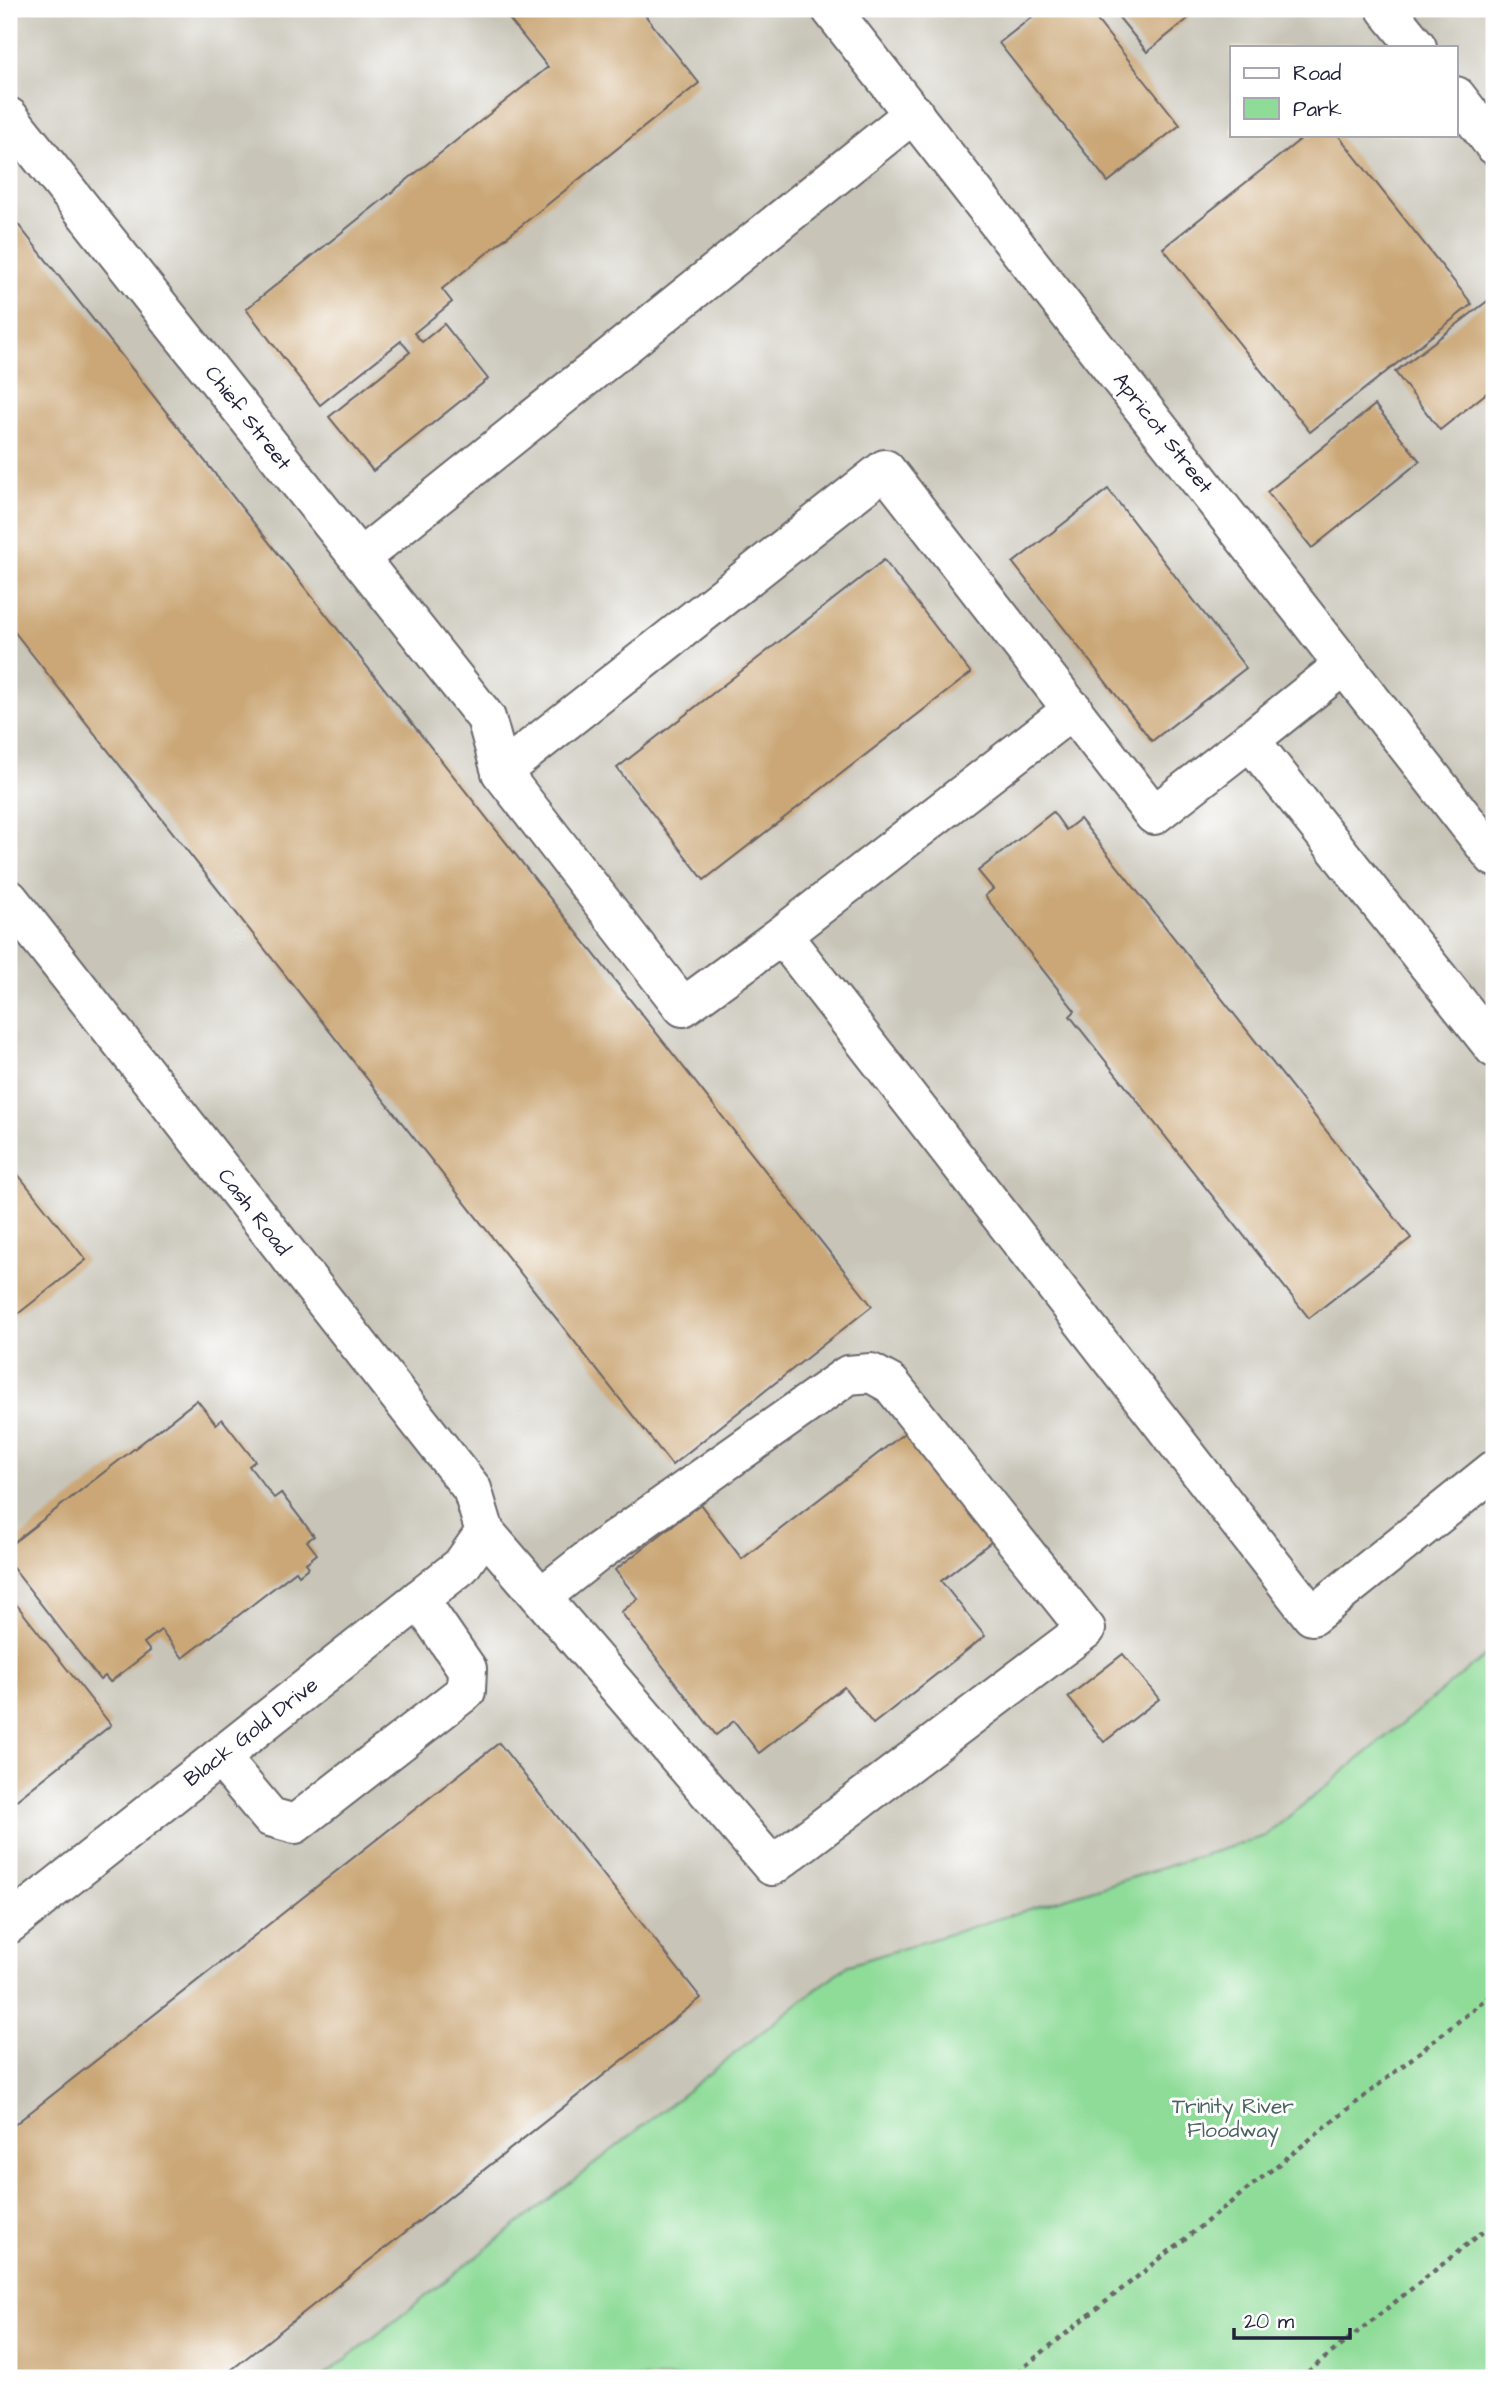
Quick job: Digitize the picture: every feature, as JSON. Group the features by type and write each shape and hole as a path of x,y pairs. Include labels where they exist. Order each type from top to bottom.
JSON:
{"street":[{"name":"Apricot Street","path":"831,9 1494,857"},
{"path":"1386,9 1416,46"},
{"path":"1458,99 1494,145"},
{"path":"359,558 914,113"},
{"name":"Chief Street","path":"9,117 486,718 501,772"},
{"path":"1073,709 782,935 683,1007 501,772 885,469 1073,709 1153,815 1344,665"},
{"path":"1250,740 1494,1048"},
{"name":"Cash Road","path":"9,899 472,1489 485,1532"},
{"path":"782,935 1312,1616 1494,1470"},
{"path":"485,1532 772,1866 1086,1629 891,1384 871,1373 848,1375 598,1552 541,1597"},
{"name":"Black Gold Drive","path":"9,1924 461,1566 485,1532"},
{"path":"220,1757 270,1817 295,1824 466,1691 467,1669 419,1599"}],"path":[{"path":"1010,2378 1494,1993"},
{"path":"1300,2378 1494,2223"}],"shaded area":[{"path":"9,9 1494,9 1494,1648 1265,1836 846,1966 322,2378 9,2378"}],"green space":[{"name":"Trinity River Floodway","path":"1494,1648 1494,2378 322,2378 846,1966 1265,1836"}],"building":[{"path":"501,9 640,9 699,83 442,289 452,302 414,333 422,342 444,324 488,379 373,471 329,417 410,352 401,341 320,405 246,309 548,67"},
{"path":"1042,9 1088,9 1180,125 1108,182 999,43"},
{"path":"1112,9 1182,9 1189,18 1147,52"},
{"path":"1305,136 1339,136 1472,304 1310,432 1163,248"},
{"path":"9,213 872,1306 672,1465 9,625"},
{"path":"1494,296 1494,387 1440,430 1395,372"},
{"path":"1375,405 1420,461 1312,548 1267,492"},
{"path":"1108,489 1246,668 1152,741 1013,563"},
{"path":"884,560 971,673 704,880 617,768"},
{"path":"1053,812 1066,830 1080,819 1411,1238 1309,1318 1070,1016 1075,1011 985,896 993,889 978,871"},
{"path":"9,1163 86,1260 9,1321"},
{"path":"197,1400 216,1424 222,1419 255,1461 249,1466 274,1498 281,1493 314,1536 307,1541 317,1554 306,1563 309,1567 299,1575 296,1571 183,1658 161,1630 144,1643 150,1651 110,1682 105,1676 100,1680 9,1563 9,1546"},
{"path":"911,1428 996,1538 941,1581 985,1636 873,1724 844,1687 759,1753 734,1721 716,1735 621,1612 638,1599 615,1570 700,1504 742,1559"},
{"path":"9,1595 111,1725 9,1806"},
{"path":"1123,1654 1159,1699 1104,1742 1068,1697"},
{"path":"499,1743 701,1998 221,2378 9,2378 9,2129"}]}
